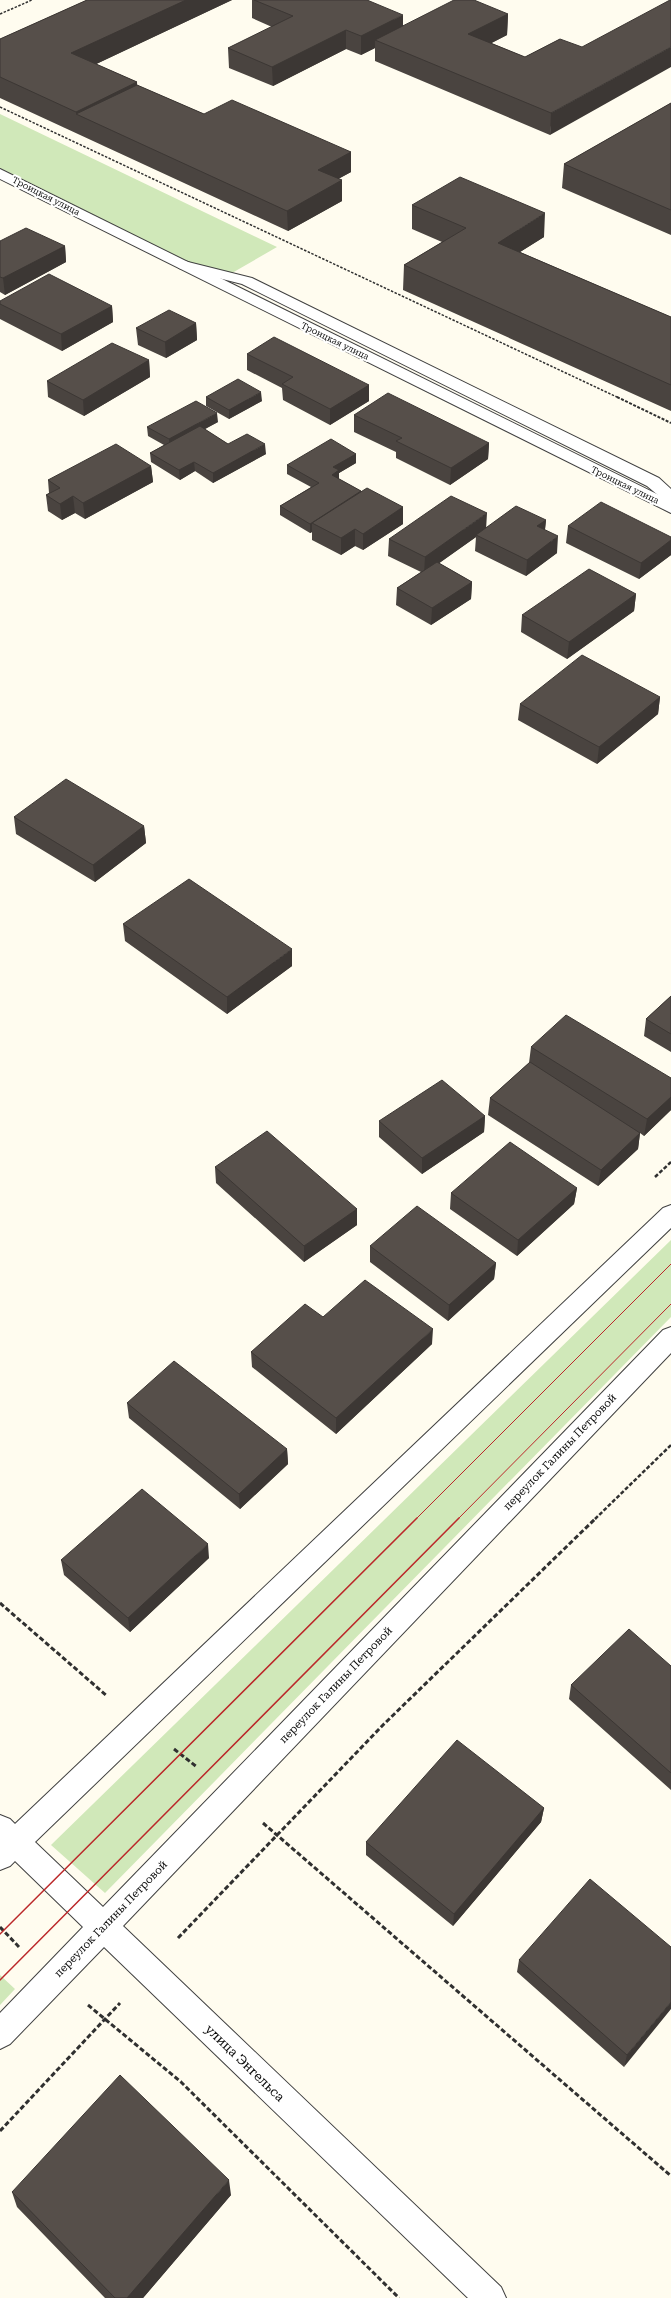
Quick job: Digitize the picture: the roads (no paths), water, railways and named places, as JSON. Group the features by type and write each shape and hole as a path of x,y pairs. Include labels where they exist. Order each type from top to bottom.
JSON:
{"street":[{"name":"Троицкая улица","path":"0,174 671,508"},
{"path":"184,265 247,281 653,482 671,497"},
{"path":"5,1843 141,1722 671,1214"},
{"name":"переулок Галины Петровой","path":"0,2034 671,1337"},
{"name":"улица Энгельса","path":"5,1843 148,1970 490,2298"}],"tram line":[{"path":"417,1518 671,1264"},
{"path":"458,1519 671,1304"},
{"path":"0,1934 417,1518"},
{"path":"0,1980 459,1518"}]}
